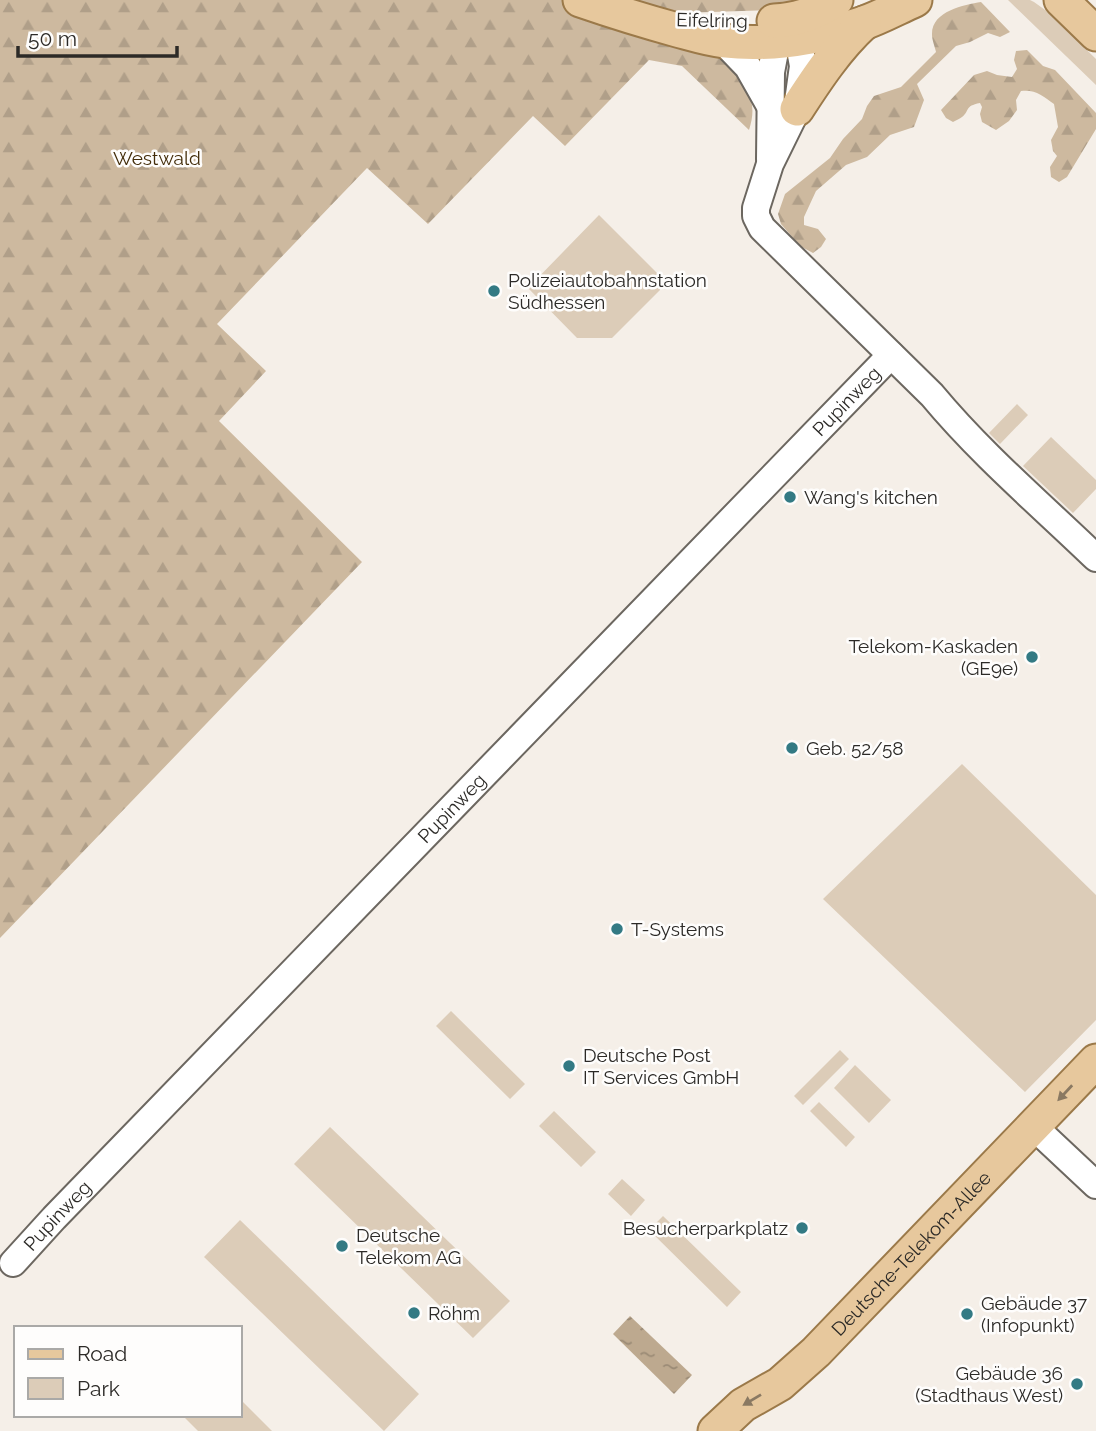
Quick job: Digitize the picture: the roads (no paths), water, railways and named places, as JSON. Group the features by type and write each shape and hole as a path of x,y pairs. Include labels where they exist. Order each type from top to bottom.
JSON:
{"main road":[{"name":"Eifelring","path":"580,0 635,19 723,41 750,42 788,33"},
{"path":"788,33 807,16 836,0"},
{"path":"788,33 832,32 863,23 915,0"},
{"path":"1061,0 1096,34"},
{"name":"Eifelring","path":"635,19 738,21 788,33"},
{"path":"784,107 817,77 863,23"},
{"name":"Deutsche-Telekom-Allee","path":"715,1431 743,1405 780,1384 816,1352 1096,1061"}],"street":[{"name":"Pupinweg","path":"788,33 803,66 784,107 756,208 762,228 932,395 970,437 1096,558"},
{"name":"Eifelring","path":"723,41 784,107"},
{"name":"Pupinweg","path":"13,1263 891,355"},
{"path":"1033,1126 1096,1185"}],"water":[{"path":"630,1316 692,1375 674,1394 613,1334"}],"place":[{"name":"Polizeiautobahnstation Südhessen","path":"494,291"},
{"name":"Wang's kitchen","path":"790,497"},
{"name":"Telekom-Kaskaden (GE9e)","path":"1032,657"},
{"name":"Geb. 52/58","path":"792,748"},
{"name":"T-Systems","path":"617,929"},
{"name":"Deutsche Post IT Services GmbH","path":"569,1066"},
{"name":"Besucherparkplatz","path":"802,1228"},
{"name":"Deutsche Telekom AG","path":"342,1246"},
{"name":"Röhm","path":"414,1313"},
{"name":"Gebäude 37 (Infopunkt)","path":"967,1314"},
{"name":"Gebäude 36 (Stadthaus West)","path":"1077,1384"}],"park label":[{"name":"Westwald","path":"157,158"}]}
